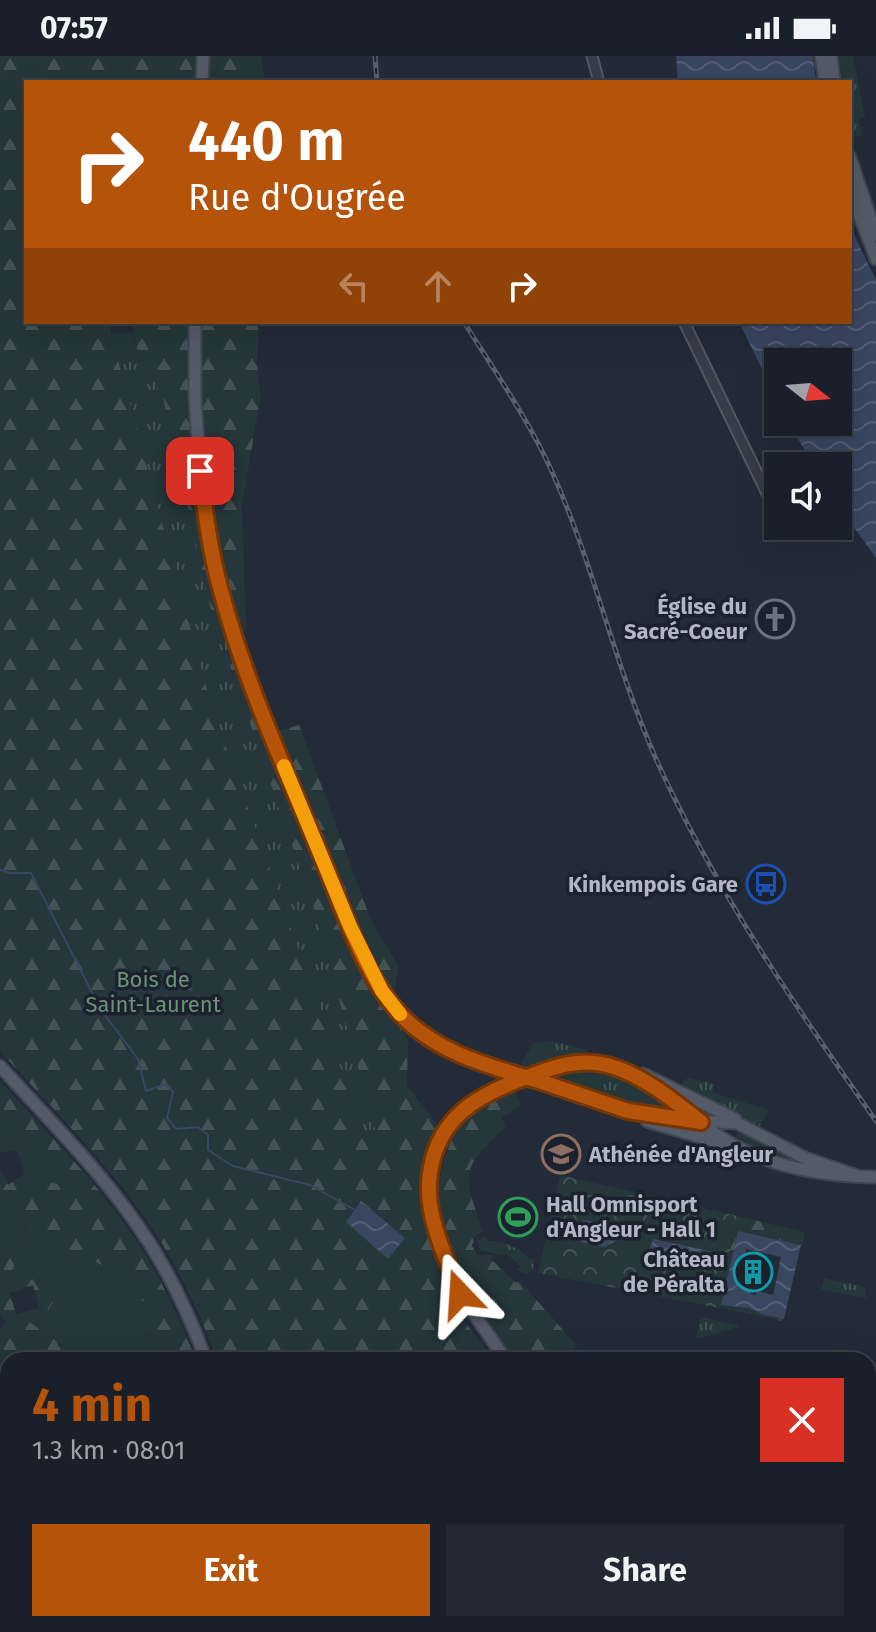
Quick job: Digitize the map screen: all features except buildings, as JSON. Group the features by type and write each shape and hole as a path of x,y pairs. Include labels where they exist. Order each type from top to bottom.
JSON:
{"main road":[{"path":"202,80 203,56"},
{"path":"821,56 825,80"},
{"path":"831,56 834,80"},
{"path":"852,163 876,235"},
{"path":"852,195 876,259"},
{"path":"195,324 195,398 200,471 205,514 221,591 248,677 281,759 350,926 382,991 416,1029 455,1054 628,1111 701,1122 730,1121 805,1158 858,1176"},
{"path":"500,1352 468,1310 456,1284 430,1205 429,1186 439,1143 450,1124 466,1107 481,1095 505,1084 575,1062 632,1069 741,1121 748,1129"},
{"path":"0,1066 106,1184 139,1227 175,1287 203,1352"},
{"path":"609,1066 650,1086 735,1145 767,1159 799,1170 834,1176 874,1177"},
{"path":"628,1111 643,1120 711,1142 735,1145"},
{"path":"735,1145 734,1134 748,1129"}],"street":[{"path":"592,56 598,80"},
{"path":"685,324 764,487"}],"green space":[{"name":"Bois de Saint-Laurent","path":"0,56 261,56 265,80 24,80 24,324 110,324 211,704 374,1162 384,1160 313,906 230,666 237,658 266,734 299,725 371,920 399,967 394,992 381,1001 408,1039 407,1085 437,1124 421,1179 423,1211 455,1307 490,1352 214,1352 172,1259 135,1204 99,1159 0,1051","holes":["361,1202 405,1238 347,1222"]},
{"path":"836,56 853,56 865,117 859,119 863,135 852,137 852,80 840,80"},
{"path":"133,324 258,324 261,394 242,505 246,630 218,641 163,398 135,345"},
{"path":"133,332 135,345 163,398 218,641 231,636 237,658 230,667 313,906 385,1160 374,1162 211,704 111,334"},
{"path":"551,1041 587,1050 587,1055 519,1067 533,1043"},
{"path":"571,1072 618,1076 679,1112 676,1116 551,1077"},
{"path":"689,1078 713,1084 714,1093 769,1110 760,1126 685,1089 682,1081"},
{"path":"0,1081 85,1174 132,1234 168,1295 193,1352 147,1352 155,1339 142,1331 143,1323 66,1280 68,1274 44,1238 36,1232 35,1278 46,1284 53,1302 47,1313 26,1319 75,1352 5,1352 0,1348 0,1330 5,1322 0,1315 0,1261 5,1264 30,1220 0,1203 0,1168 8,1185 24,1174 65,1186 38,1154 0,1134","holes":["33,1285 39,1308 16,1314 10,1293"]},
{"path":"515,1091 520,1106 501,1118 506,1126 480,1153 469,1173 471,1196 483,1231 475,1236 472,1246 478,1255 493,1255 492,1260 516,1283 520,1281 577,1346 572,1352 509,1352 470,1295 442,1217 437,1190 453,1135 483,1104"},
{"path":"0,1134 16,1138 22,1135 49,1150 66,1187 24,1174 18,1151 0,1152"},
{"path":"745,1134 792,1158 830,1172 774,1157 736,1137"},
{"path":"560,1175 737,1216 719,1308 538,1273"},
{"path":"0,1203 30,1219 5,1264 0,1261"},
{"path":"737,1216 805,1232 802,1245 738,1231 721,1304 749,1308 784,1319 782,1321 718,1307"},
{"path":"36,1231 78,1258 66,1279 71,1283 88,1258 138,1284 138,1298 153,1308 143,1323 142,1331 155,1339 147,1352 72,1352 25,1319 47,1313 53,1302 46,1284 35,1278 29,1281 12,1270"},
{"path":"487,1236 487,1241 510,1246 534,1259 533,1270 526,1274 517,1270 521,1267 506,1253 501,1255 480,1250 478,1241"},
{"path":"824,1278 865,1287 866,1298 821,1290"},
{"path":"701,1317 738,1325 738,1327 696,1339"}],"water":[{"path":"676,56 813,56 816,80 678,80"},
{"path":"852,227 876,280 876,558 852,525 852,452 806,452 796,436 852,436 852,348 764,348 764,373 740,324 852,324"},
{"path":"361,1201 405,1238 388,1259 346,1222"},
{"path":"586,1220 611,1225 616,1230 616,1241 604,1247 579,1241 574,1229"},
{"path":"738,1231 801,1245 784,1319 749,1308 721,1305","holes":["746,1249 781,1257 773,1295 757,1291 756,1295 751,1294 751,1285 739,1282"]},
{"path":"653,1239 714,1252 717,1255 715,1264 712,1266 649,1253"}],"waterway":[{"path":"0,870 31,873 101,1010 138,1059 146,1091 166,1084 173,1092 167,1118 176,1129 198,1127 208,1135 208,1150 233,1166 310,1185 355,1210"}],"railway":[{"path":"375,56 377,80"},
{"path":"465,324 522,415 553,474 581,544 641,724 703,854 757,945 876,1121"}],"slow traffic":[{"path":"284,766 371,972 400,1014"}],"place":[{"name":"Église du Sacré-Coeur","path":"775,619"},
{"name":"Kinkempois Gare","path":"766,884"},
{"name":"Athénée d'Angleur","path":"561,1154"},
{"name":"Hall Omnisport d'Angleur - Hall 1","path":"518,1217"},
{"name":"Château de Péralta","path":"753,1272"}],"route":[{"path":"200,471 205,514 221,591 248,677 350,926 371,972 391,1004 416,1029 455,1054 471,1060 516,1074 533,1080 542,1082 628,1111 701,1122 650,1086 622,1071 597,1063 575,1062 557,1066 544,1071 524,1078 505,1084 481,1095 450,1124 431,1165 430,1205 460,1294"}]}
